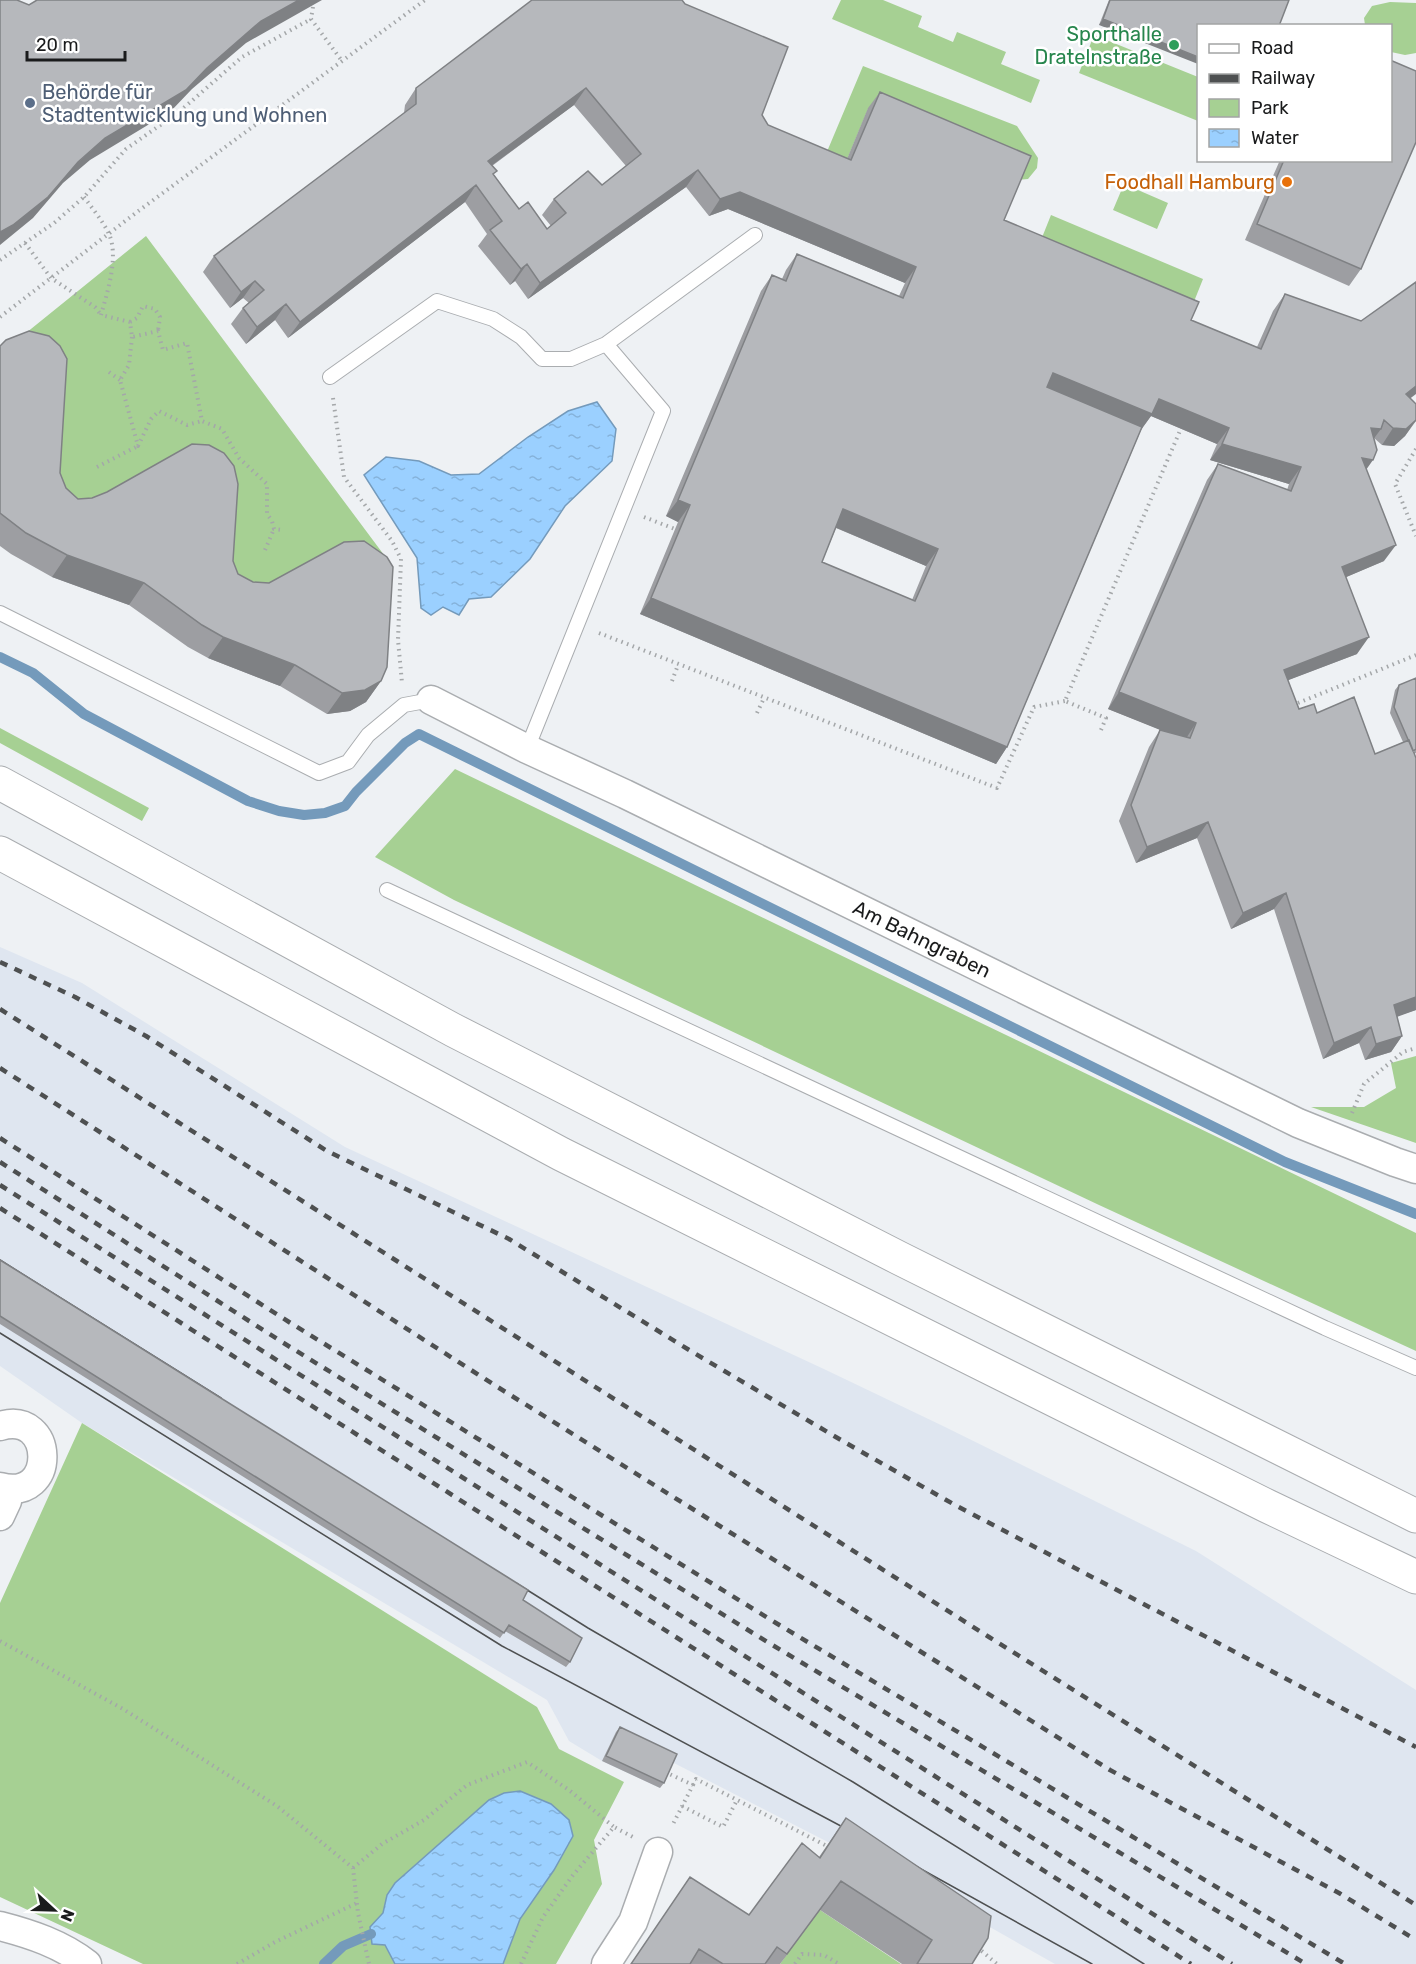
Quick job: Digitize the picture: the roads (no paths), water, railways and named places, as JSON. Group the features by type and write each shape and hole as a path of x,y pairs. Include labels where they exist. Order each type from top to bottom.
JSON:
{"highway":[{"path":"0,783 453,1030 899,1258 1416,1516"},
{"path":"0,853 561,1154 1267,1506 1416,1577"}],"street":[{"name":"Am Bahngraben","path":"417,702 625,794 1298,1123 1416,1169"},
{"path":"0,1426 15,1424 27,1428 42,1446 44,1458 40,1471 33,1481 3,1498"},
{"path":"606,1964 633,1922 658,1852"},
{"path":"0,1926 34,1935 74,1954 87,1964"}],"lane":[{"path":"330,377 437,302 493,319 521,337 542,359 571,359 606,344 755,235"},
{"path":"527,750 663,411 606,344"},
{"path":"0,613 318,773 348,762 368,735 417,702"},
{"path":"387,890 1303,1318 1416,1368"}],"water":[{"path":"597,402 616,429 612,461 565,506 530,559 491,597 469,599 459,615 443,607 431,615 421,608 417,558 364,475 386,457 419,461 451,475 479,474 528,437 568,411"},
{"path":"520,1791 551,1804 569,1820 573,1836 554,1870 520,1919 503,1964 395,1964 385,1945 372,1944 370,1927 383,1913 387,1895 395,1883 489,1800 504,1793"}],"waterway":[{"path":"0,657 33,673 84,714 248,801 279,811 304,815 325,813 345,806 405,743 419,734 1285,1162 1416,1214"},
{"path":"324,1964 343,1946 371,1934"}],"tram line":[{"path":"0,1260 221,1398"},
{"path":"0,1333 502,1646 854,1833"},
{"path":"516,1583 588,1628 853,1782 1144,1964"},
{"path":"912,1864 1092,1964"}],"railway":[{"path":"0,962 75,997 146,1036 327,1151 509,1239 694,1353 955,1505 1416,1747"},
{"path":"0,1009 989,1637 1416,1905"},
{"path":"0,1068 496,1386 1110,1770 1339,1893 1416,1940"},
{"path":"0,1138 289,1322 776,1623 1345,1964"},
{"path":"0,1162 282,1342 769,1643 1306,1964"},
{"path":"0,1185 1232,1964"},
{"path":"0,1208 1191,1964"}],"place":[{"name":"Sporthalle Dratelnstraße","path":"1174,45"},
{"name":"Behörde für Stadtentwicklung und Wohnen","path":"30,103"},
{"name":"Foodhall Hamburg","path":"1287,182"}]}
